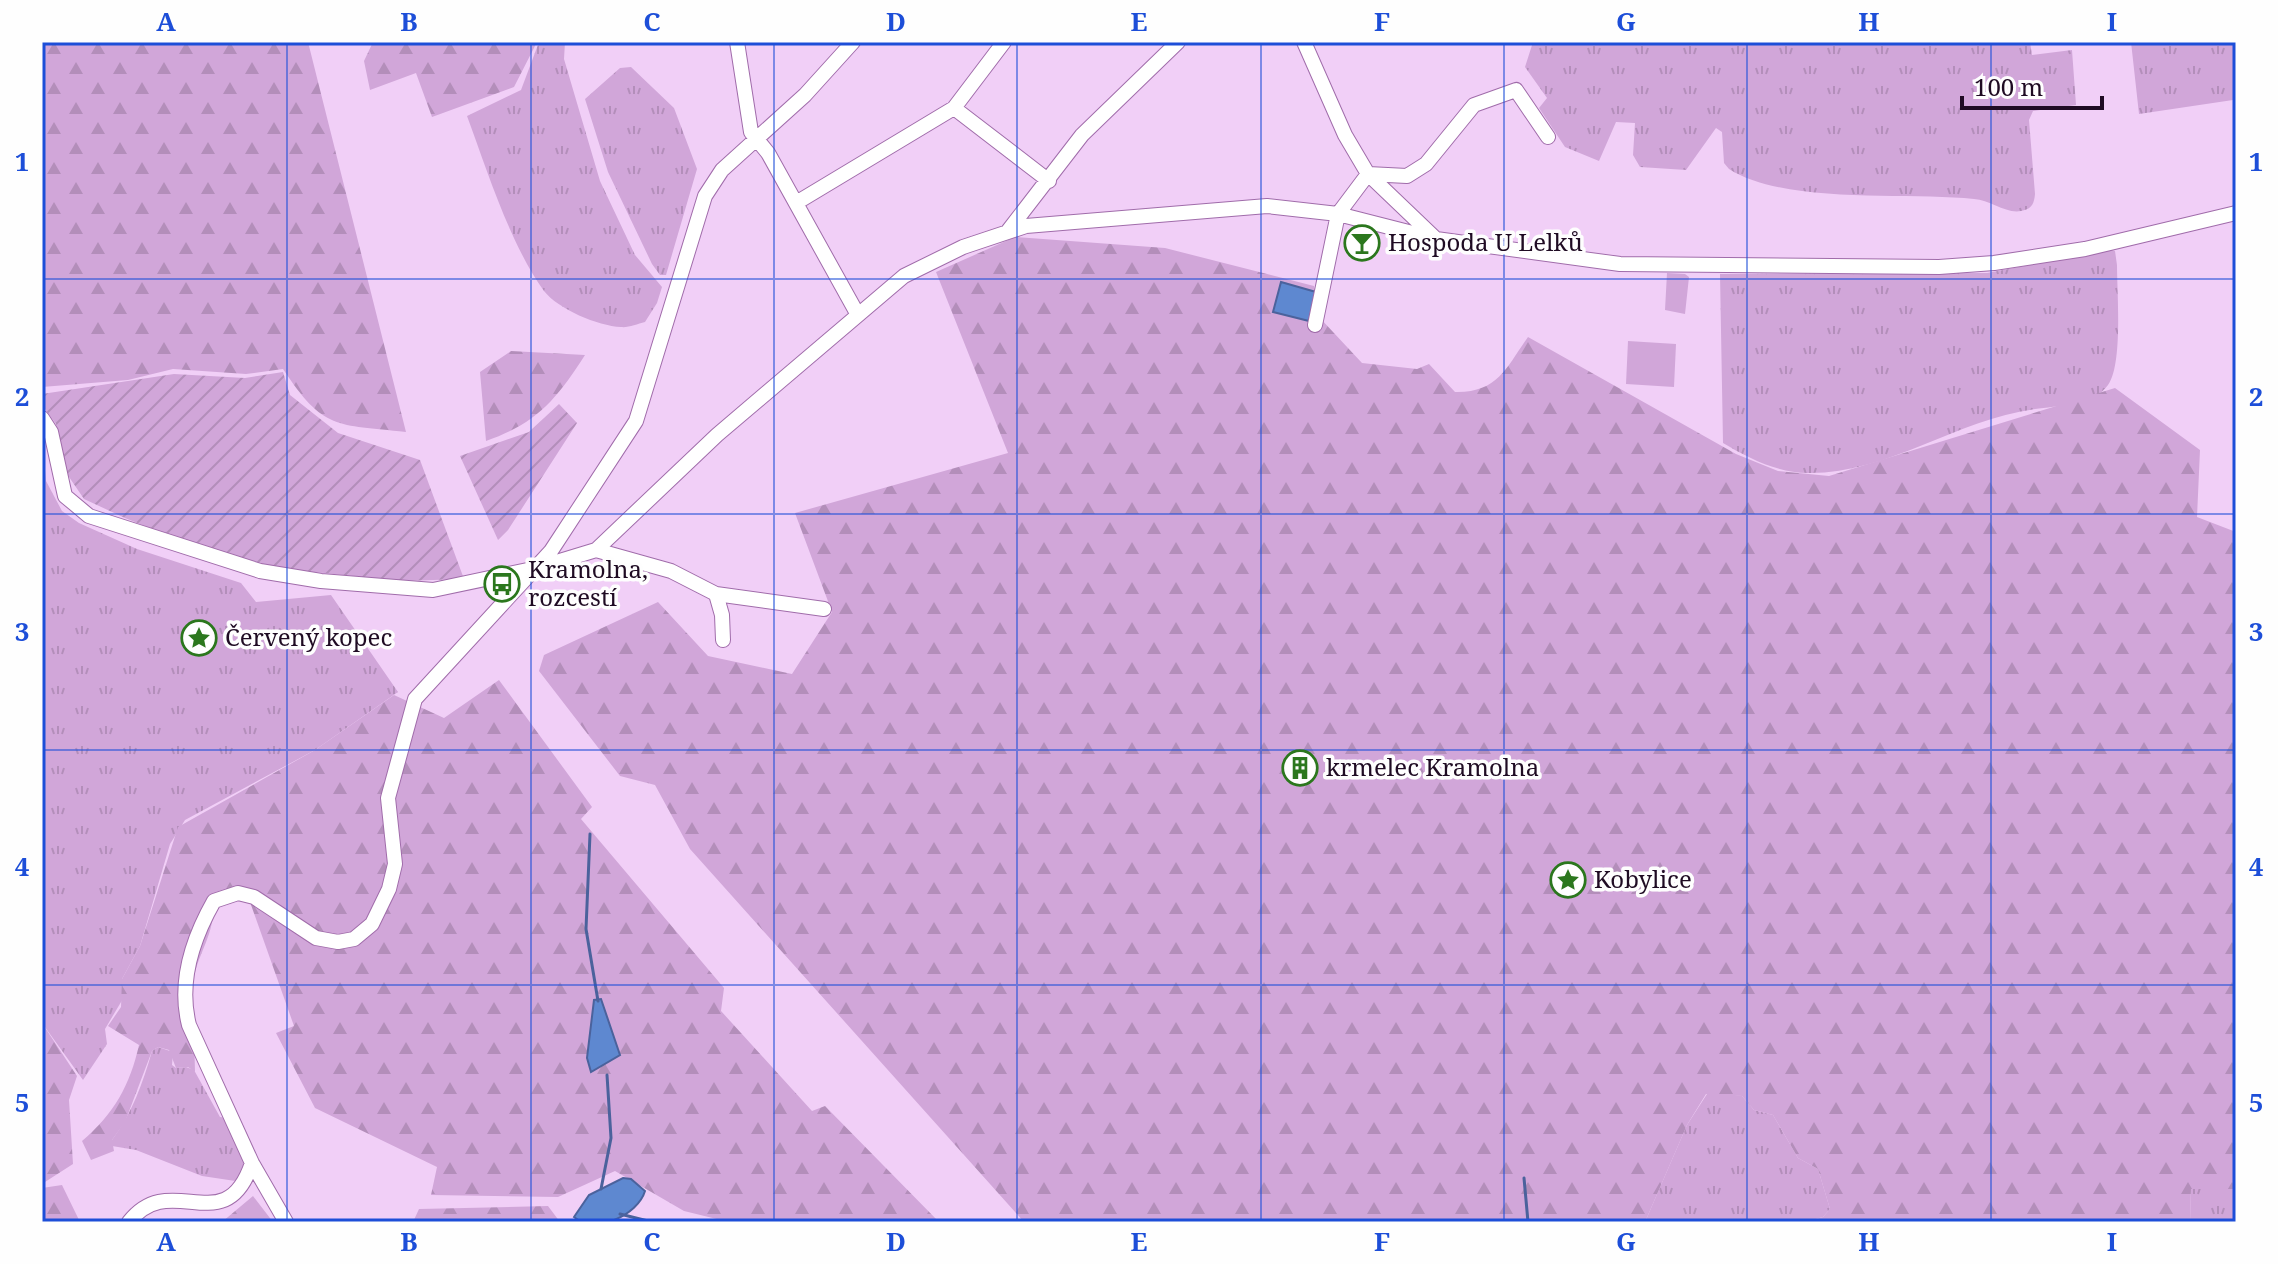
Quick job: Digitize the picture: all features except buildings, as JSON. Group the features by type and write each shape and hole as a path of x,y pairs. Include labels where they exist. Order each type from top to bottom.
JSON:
{"street":[{"path":"737,42 748,122 858,315"},
{"path":"286,1222 252,1163 186,1011 187,975 201,923 214,901 222,895 238,893 254,897 316,938 338,942 354,939 372,924 389,889 395,864 388,798 415,699 537,568 643,408 705,196 722,170 805,95 853,42"},
{"path":"796,203 954,108 1004,42"},
{"path":"1007,231 1082,135 1178,42"},
{"path":"1304,42 1345,135 1368,174 1436,239"},
{"path":"1368,174 1407,176 1426,164 1474,105 1516,90 1548,137"},
{"path":"954,108 1049,181"},
{"path":"1315,325 1338,214 1368,174"},
{"path":"42,418 51,432 60,481 75,506 100,520 230,564 321,581 433,590 537,568 596,550 717,435 904,276 963,247 1007,231 1267,206 1338,214 1436,239 1620,264 1939,267 1994,263 2085,249 2236,213"},
{"path":"596,550 671,571 716,594 824,609"},
{"path":"716,594 723,640"},
{"path":"129,1222 137,1212 156,1202 226,1202 238,1192 252,1163"}],"green space":[{"path":"42,42 308,42 406,432 363,428 334,421 310,404 283,369 246,374 173,369 128,380 42,387"},
{"path":"373,42 537,42 514,87 432,117 416,73 370,90 364,61"},
{"path":"539,42 565,42 564,59 600,181 635,255 662,287 657,303 645,322 624,327 612,326 579,315 550,298 520,251 491,183 467,116 521,90"},
{"path":"1533,42 2030,42 2032,55 2072,50 2076,105 2033,111 2029,120 2035,194 2032,206 2025,210 2010,211 1974,199 1814,192 1782,188 1729,169 1724,163 1722,132 1716,128 1686,170 1640,167 1633,155 1635,123 1616,122 1599,161 1565,147 1539,108 1547,98 1525,67"},
{"path":"2131,42 2236,42 2236,96 2233,100 2139,114"},
{"path":"631,67 674,108 697,169 666,275 660,275 652,264 608,172 585,99 620,68"},
{"path":"1015,237 1165,248 1314,286 1319,317 1362,363 1417,369 1429,364 1455,392 1470,391 1491,383 1507,368 1528,337 1736,454 1778,471 1829,476 2115,388 2200,450 2197,517 2236,532 2233,1189 2191,1189 2190,1222 1805,1222 1823,1217 1830,1209 1818,1169 1798,1158 1773,1115 1754,1110 1742,1096 1706,1094 1687,1125 1645,1222 1024,1222 690,849 655,785 620,776 539,671 544,655 658,602 708,656 792,674 832,612 795,513 1008,453 936,272"},
{"path":"2115,251 2117,265 2116,361 2108,385 2094,397 1978,423 1894,456 1838,471 1808,473 1786,470 1753,459 1723,443 1720,274 1987,273"},
{"path":"1667,273 1689,277 1685,314 1665,310"},
{"path":"1628,341 1676,344 1674,387 1626,384"},
{"path":"511,351 585,355 544,408 519,426 486,441 480,372"},
{"path":"283,372 290,395 338,433 420,460 464,579 403,581 265,567 192,545 125,518 84,499 65,471 56,424 42,405 42,394 174,374 245,378"},
{"path":"559,404 577,423 508,530 498,540 460,456 529,432"},
{"path":"42,438 46,481 62,511 79,523 137,549 241,583 256,602 331,595 398,692 315,750 185,820 170,844 140,946 122,979 124,997 105,1029 107,1044 83,1080 42,1023"},
{"path":"499,680 592,807 581,819 724,988 721,1011 812,1111 825,1106 939,1222 729,1222 684,1211 615,1171 558,1197 431,1195 437,1167 315,1108 276,1033 294,1026 250,902 239,900 226,902 213,911 195,974 192,1005 195,1072 188,1067 176,1068 169,1050 158,1047 152,1051 125,1122 112,1140 114,1151 91,1160 82,1141 119,1098 139,1045 108,1026 121,1007 122,979 140,946 178,827 315,750 394,695 444,718"},
{"path":"42,1023 77,1076 69,1100 73,1164 45,1182"},
{"path":"158,1047 173,1052 172,1065 176,1068 194,1070 220,1117 228,1118 246,1155 242,1182 202,1176 136,1150 112,1146 112,1140 136,1097 152,1051"},
{"path":"1707,1094 1742,1096 1754,1110 1773,1115 1798,1158 1818,1169 1830,1209 1823,1217 1805,1222 1645,1222 1687,1125"},
{"path":"2236,1183 2236,1222 2190,1222 2191,1189 2233,1189"},
{"path":"62,1185 80,1222 42,1222 42,1188"},
{"path":"253,1196 273,1222 222,1222"},
{"path":"548,1206 560,1222 413,1222 419,1209"}],"water":[{"path":"1281,282 1316,292 1309,321 1273,312"},
{"path":"601,999 620,1055 591,1072 587,1058 594,1000"},
{"path":"623,1178 631,1179 645,1191 634,1208 604,1223 583,1222 574,1217 589,1195"}],"waterway":[{"path":"590,834 586,929 598,1001"},
{"path":"601,1189 611,1138 607,1075"},
{"path":"1524,1178 1528,1222"},
{"path":"620,1214 652,1222"}],"place":[{"name":"Hospoda U Lelků","path":"1362,243"},
{"name":"Kramolna, rozcestí","path":"502,584"},
{"name":"Červený kopec","path":"199,638"},
{"name":"krmelec Kramolna","path":"1300,768"},
{"name":"Kobylice","path":"1568,880"}]}
